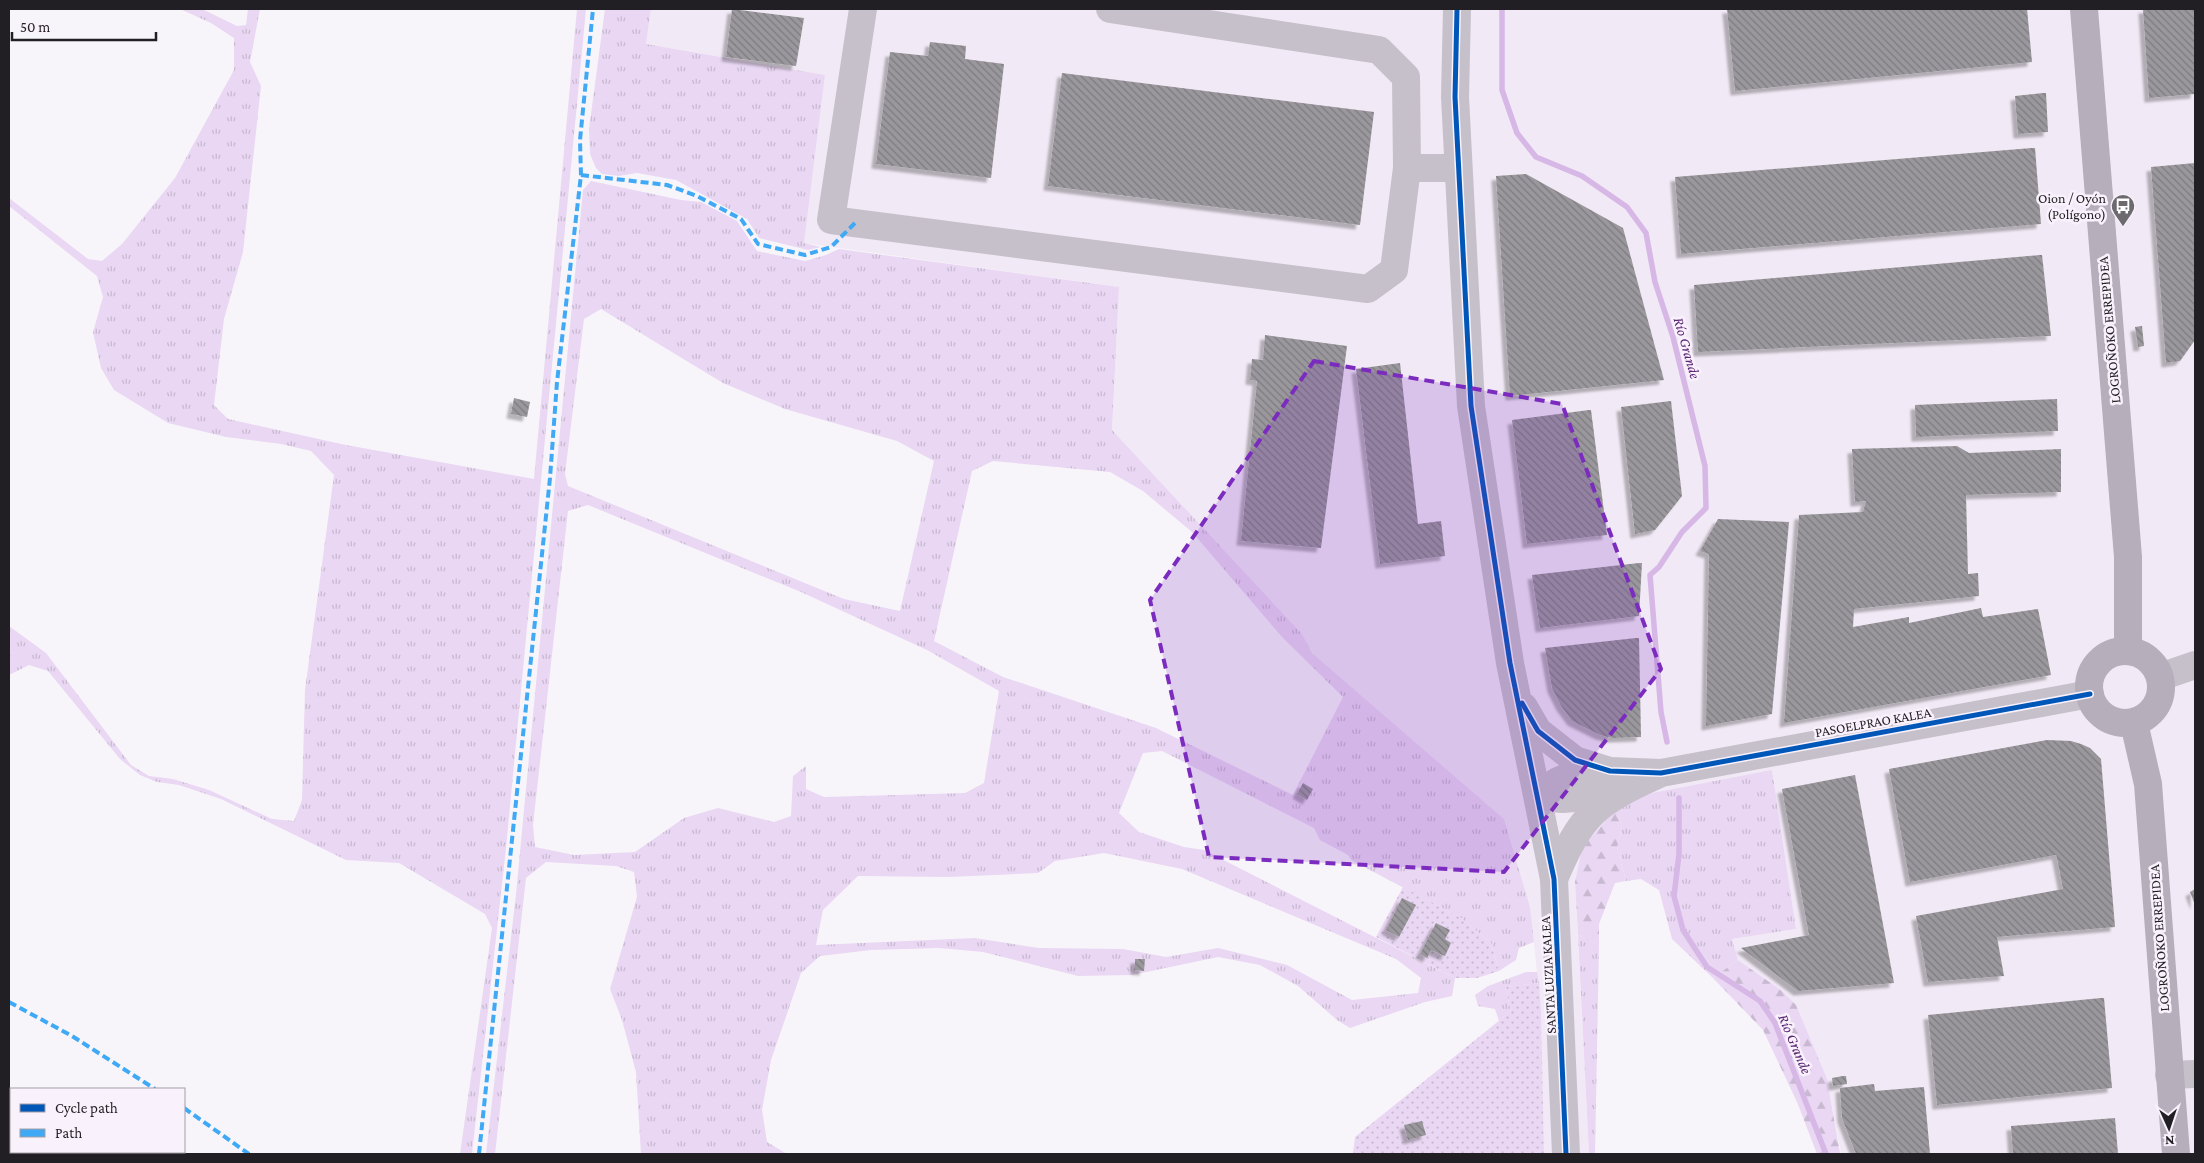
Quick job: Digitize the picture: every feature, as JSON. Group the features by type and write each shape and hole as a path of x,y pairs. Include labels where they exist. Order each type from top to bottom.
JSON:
{"main road":[{"name":"LOGROÑOKO ERREPIDEA","path":"2084,9 2128,557 2128,651"},
{"path":"2128,651 2142,656 2154,665 2160,677 2161,689 2159,700 2145,718 2134,722 2117,722 2101,714 2094,706 2090,694 2090,678 2098,663 2112,654 2128,651"},
{"name":"LOGROÑOKO ERREPIDEA","path":"2134,722 2148,784 2182,1075 2176,1154"}],"street":[{"path":"863,9 831,220 1368,289 1394,270 1406,168 1406,77 1379,50 1110,9"},
{"name":"SANTA LUZIA KALEA","path":"1457,9 1455,97 1471,406 1510,663 1554,880 1566,1154"},
{"path":"1406,168 1458,168"},
{"path":"2160,677 2195,665"},
{"name":"PASOELPRAO KALEA","path":"1613,782 2090,694"},
{"path":"1517,695 1538,731 1574,760 1613,782"},
{"path":"1538,797 1563,799 1613,782"},
{"path":"1554,880 1568,845 1613,782"}],"highlighted area":[{"path":"1314,361 1562,404 1661,669 1504,872 1209,857 1150,600"}],"shaded area":[{"path":"651,9 2195,9 2195,1154 1841,1154 1827,1079 1782,991 1738,960 1732,939 1796,929 1772,770 1582,848 1575,882 1589,1154 1544,1154 1541,1010 1530,907 1504,819 1312,653 1302,634 1112,430 1119,287 804,243 825,75 646,44"}],"green space":[{"path":"180,9 202,9 237,26 246,25 248,9 260,9 250,62 261,86 243,252 224,319 214,405 228,419 346,445 534,479 577,9 586,9 506,848 472,1154 460,1154 492,928 485,914 399,863 346,860 221,799 179,785 157,782 140,775 120,759 48,671 29,665 9,675 9,626 46,653 131,765 149,776 173,779 209,790 272,819 294,821 302,800 305,690 334,475 311,451 281,444 226,437 168,423 114,390 101,368 93,332 103,297 97,276 9,206 9,198 88,259 102,261 122,244 175,178 234,70 234,38 211,23"},
{"path":"605,9 651,9 646,44 825,75 804,243 821,247 808,250 759,238 747,219 676,180 637,173 619,176 602,174 596,168 590,154 589,129"},
{"path":"591,181 681,200 701,202 737,221 757,251 805,261 839,249 1119,287 1112,430 1302,634 1312,653 1504,819 1530,907 1534,942 1519,948 1516,960 1499,971 1491,943 1461,918 1351,860 1348,855 1320,840 1314,828 1162,751 1143,753 1119,813 1139,832 1184,847 1204,850 1455,978 1452,996 1425,1002 1350,1028 1337,1020 1298,986 1260,965 1218,957 1132,975 1078,976 983,952 939,948 871,950 820,956 801,973 771,1060 762,1110 767,1142 787,1154 641,1154 636,1072 622,1020 610,989 637,897 634,872 616,866 546,862 526,878 495,1154 486,1154 516,894 583,190","holes":["601,309 723,383 785,409 897,441 934,461 900,611 844,599 568,486 565,474 584,319","993,461 1110,472 1143,491 1192,532 1282,637 1343,697 1293,795 1156,728 1003,677 934,641 972,471","588,505 801,592 927,650 999,691 984,783 965,793 824,797 806,789 806,766 793,776 791,816 774,822 718,808 684,818 635,852 574,855 535,847 533,825 568,511","1104,853 1182,869 1396,959 1421,978 1418,993 1352,1000 1287,965 1218,948 1166,957 1123,949 1039,948 975,938 816,945 823,910 858,876 949,877 1038,873 1055,861"]},
{"path":"1772,770 1796,929 1732,939 1738,960 1713,978 1672,939 1659,890 1641,879 1626,881 1617,848 1622,826 1614,811 1642,795"},
{"path":"1614,811 1622,826 1617,848 1626,881 1615,883 1599,924 1599,945 1578,935 1575,882 1582,848"},
{"path":"1403,887 1461,918 1491,943 1499,971 1477,978 1455,978 1376,937"},
{"path":"1578,935 1599,945 1595,1154 1589,1154"},
{"path":"1738,960 1782,991 1796,1005 1827,1079 1840,1153 1817,1154 1797,1102 1763,1030 1713,978"},
{"path":"1526,972 1537,972 1539,983 1505,987 1511,1011 1499,1021 1495,1009 1478,1006 1475,995 1488,986"},
{"path":"1539,983 1544,1154 1353,1154 1355,1137 1511,1011 1505,987"}],"building":[{"path":"732,9 804,18 796,66 726,57"},
{"path":"1727,9 2027,9 2032,62 1735,91"},
{"path":"2143,9 2195,9 2195,94 2149,98"},
{"path":"930,42 966,46 965,59 1004,64 991,178 876,164 890,52 928,56"},
{"path":"1062,73 1374,112 1360,225 1048,186"},
{"path":"2046,93 2048,132 2018,134 2015,96"},
{"path":"2035,148 2041,224 1681,254 1675,177"},
{"path":"2195,163 2195,340 2180,361 2166,363 2151,167"},
{"path":"1526,174 1623,228 1664,380 1510,396 1496,176"},
{"path":"2042,255 2051,336 1698,352 1694,285"},
{"path":"2142,326 2144,346 2138,347 2135,327"},
{"path":"1265,335 1347,346 1321,548 1241,541 1257,381 1250,380 1252,359 1263,360"},
{"path":"1400,363 1418,524 1441,521 1445,556 1380,564 1356,369"},
{"path":"514,398 530,402 527,417 511,414"},
{"path":"2057,399 2058,431 1916,437 1915,405"},
{"path":"1671,401 1682,496 1655,530 1635,534 1621,407"},
{"path":"1591,410 1607,535 1527,544 1512,420"},
{"path":"1957,446 1969,453 2061,449 2061,492 1966,495 1968,574 1978,573 1979,596 1854,609 1853,627 1909,617 1909,623 1981,608 1983,617 2038,609 2051,675 1784,723 1799,515 1863,512 1866,501 1855,502 1852,449"},
{"path":"1718,519 1789,522 1772,714 1706,726 1709,554 1700,551"},
{"path":"1642,563 1639,616 1540,628 1532,575"},
{"path":"1639,638 1641,737 1612,738 1600,735 1572,721 1561,706 1552,688 1545,648"},
{"path":"2047,740 2071,741 2081,744 2090,748 2101,759 2115,927 1997,937 2004,976 1928,982 1916,916 2063,889 2056,855 1910,882 1889,769"},
{"path":"1855,775 1894,983 1798,991 1741,948 1809,935 1782,789"},
{"path":"1303,783 1313,789 1307,800 1297,794"},
{"path":"2195,889 2195,905 2190,892"},
{"path":"1402,898 1416,905 1399,937 1386,930"},
{"path":"1436,923 1450,930 1445,939 1451,943 1445,956 1431,950 1427,958 1420,954"},
{"path":"1135,959 1145,959 1144,971 1135,970"},
{"path":"2104,998 2112,1088 1937,1105 1928,1015"},
{"path":"1846,1076 1847,1084 1833,1086 1832,1078"},
{"path":"1874,1084 1875,1091 1924,1087 1930,1154 1856,1154 1842,1118 1840,1088"},
{"path":"2115,1118 2118,1154 2013,1154 2011,1126"},
{"path":"1422,1121 1426,1135 1408,1140 1404,1125"}],"waterway":[{"name":"Río Grande","path":"1502,9 1502,90 1517,133 1536,157 1582,176 1627,207 1646,233 1655,282 1673,337 1705,466 1706,508 1682,532 1659,567 1650,575 1661,712 1667,742"},
{"name":"Río Grande","path":"1679,798 1679,854 1674,896 1683,930 1707,967 1760,1001 1775,1023 1826,1154"}],"marked path":[{"path":"479,1154 550,478 557,382 581,175 580,140 593,9"},
{"path":"581,175 667,185 697,196 741,219 758,244 805,255 831,247 855,223"},
{"path":"9,1002 72,1036 153,1088"},
{"path":"185,1109 249,1154"}],"cycle path":[{"path":"1457,9 1455,97 1471,406 1510,663 1554,879 1566,1154"},
{"path":"1522,703 1538,731 1575,760 1610,771 1661,773 2090,694"}],"place":[{"name":"Oion / Oyón (Polígono)","path":"2123,227"}]}
